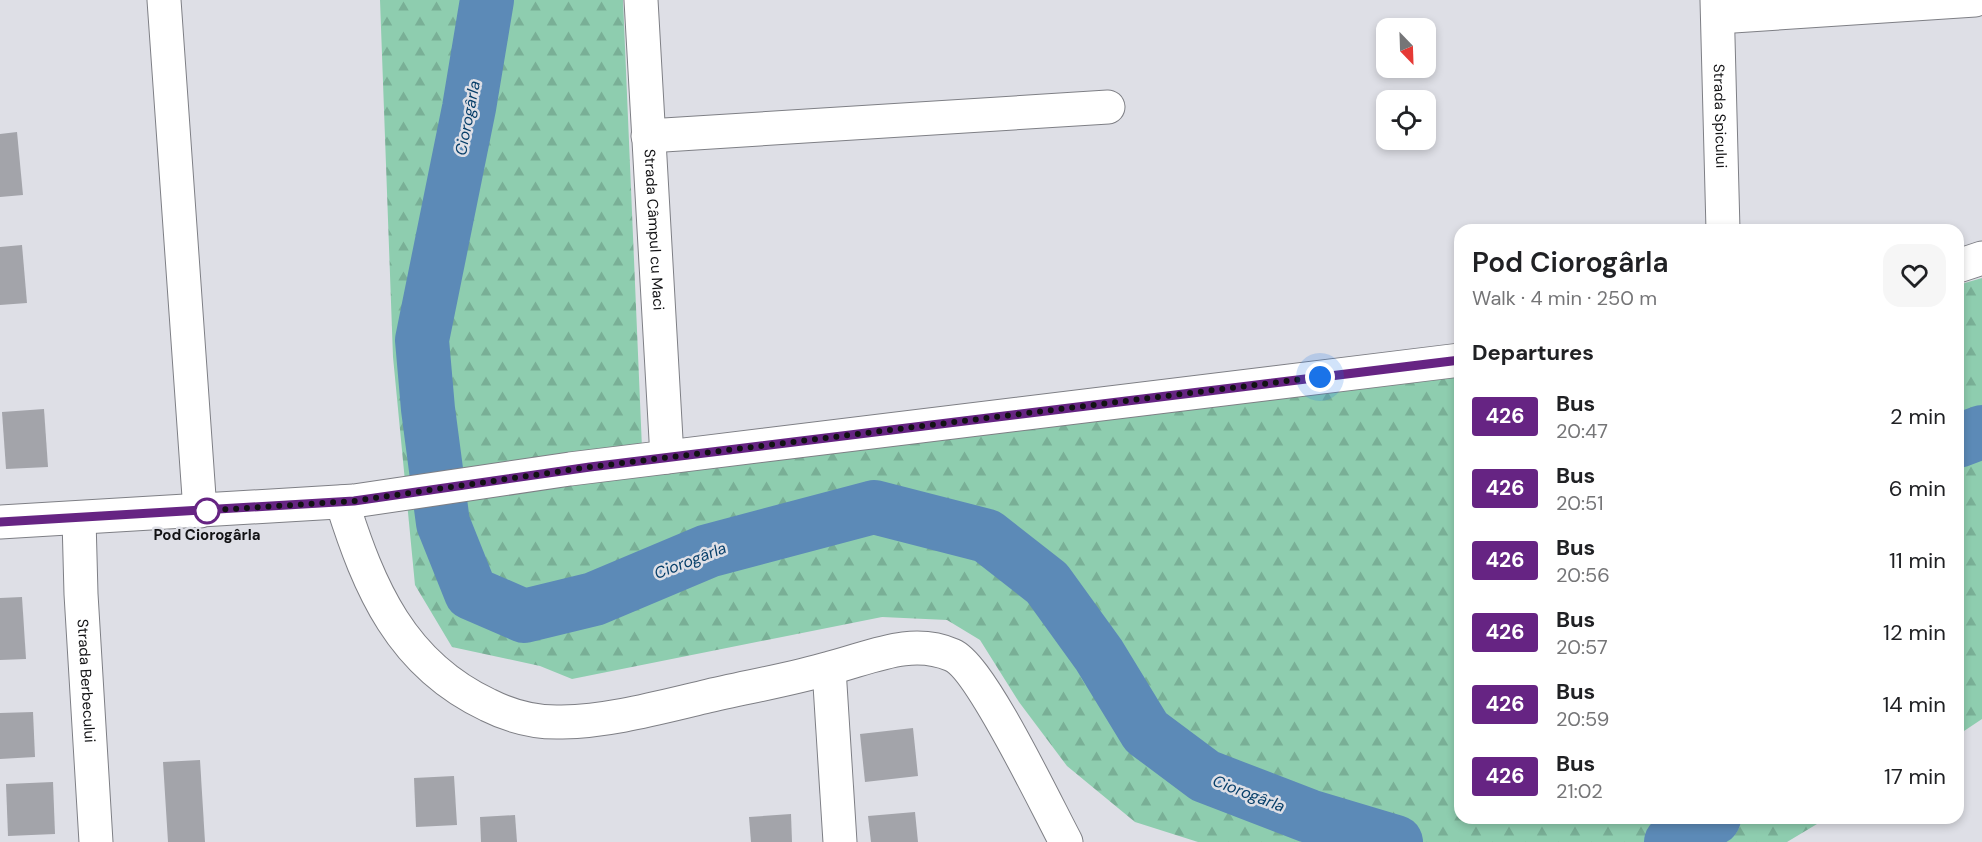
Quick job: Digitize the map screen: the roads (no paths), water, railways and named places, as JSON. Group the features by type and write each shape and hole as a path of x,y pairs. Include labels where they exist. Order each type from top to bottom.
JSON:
{"street":[{"path":"164,0 200,511"},
{"name":"Strada Câmpul cu Maci","path":"641,0 667,457"},
{"path":"1717,9 1975,0"},
{"name":"Strada Spicului","path":"1717,9 1723,224"},
{"path":"648,136 1108,107"},
{"path":"1964,264 1982,258"},
{"path":"0,522 80,519 348,501 570,469 1454,361"},
{"path":"348,501 356,546 384,609 412,650 447,682 469,696 511,716 560,723 633,714 829,669 894,649 929,649 954,655 974,676 1000,718 1066,842"},
{"name":"Strada Berbecului","path":"80,519 81,594 96,842"},
{"path":"829,669 840,842"}],"waterway":[{"name":"Ciorogârla","path":"487,0 469,108 422,340 428,409 443,523 471,593 524,616 594,599 708,551 874,507 987,536 1047,583 1099,655 1146,732 1205,776 1309,816 1396,842"},
{"name":"Ciorogârla","path":"1964,439 1982,432"},
{"name":"Ciorogârla","path":"1671,842 1703,824"}],"place":[{"name":"Pod Ciorogârla","path":"207,511"}]}
